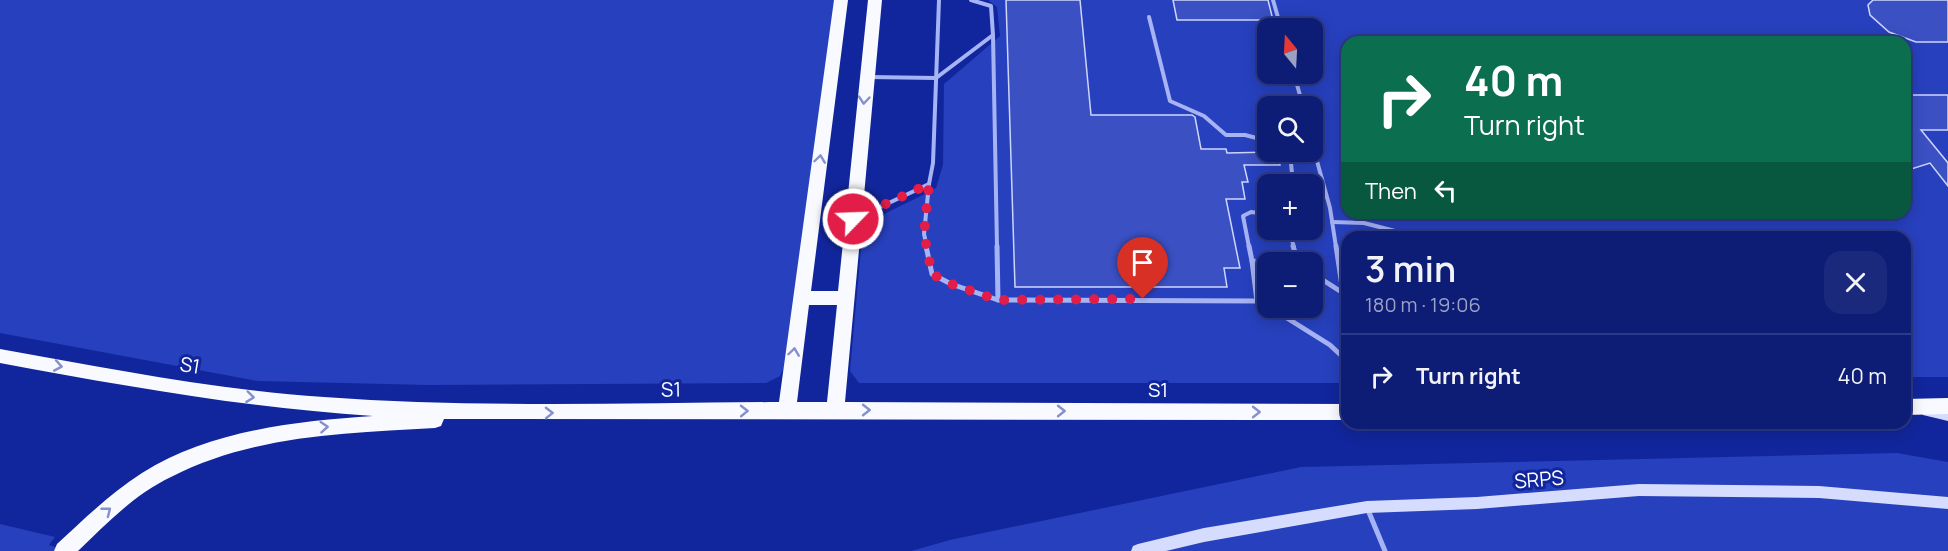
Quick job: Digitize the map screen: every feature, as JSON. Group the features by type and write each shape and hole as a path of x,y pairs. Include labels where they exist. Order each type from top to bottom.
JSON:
{"highway":[{"path":"786,410 841,0"},
{"path":"836,410 875,0"},
{"path":"801,298 846,297"},
{"name":"S1","path":"0,356 244,397 322,405 519,414 786,410 1341,412"},
{"path":"1911,407 1948,406"},
{"path":"64,551 98,518 136,488 164,471 250,438 299,429 519,414"}],"main road":[{"path":"1911,408 1948,415"},
{"name":"SRPS","path":"1138,551 1204,535 1367,507 1477,503 1638,490 1820,492 1905,497 1948,503"}],"lane":[{"path":"939,0 933,163 924,234 932,274 951,284 998,300 1257,301 1252,261 1242,216 1251,212 1257,213"},
{"path":"971,0 991,6 998,300"},
{"path":"1273,0 1278,18"},
{"path":"1149,17 1170,101 1204,116 1226,135 1245,135 1257,138"},
{"path":"867,76 936,78 993,35"},
{"path":"1317,162 1332,222 1341,280"},
{"path":"853,219 929,184"},
{"path":"1332,222 1364,223 1395,231"},
{"path":"1252,261 1257,261"},
{"path":"1323,280 1341,292"},
{"path":"1287,318 1341,354"},
{"path":"1367,507 1386,551"}],"shaded area":[{"path":"0,0 835,0 786,363 780,376 766,383 428,385 258,381 0,333"},
{"path":"988,0 1006,0 1015,287 1227,287 1224,268 1240,267 1226,199 1245,199 1242,182 1248,182 1244,165 1323,162 1323,96 1257,96 1257,152 1227,153 1226,149 1201,149 1195,115 1091,115 1080,0 1173,0 1177,20 1257,20 1257,84 1323,84 1323,18 1272,18 1268,0 1948,0 1948,377 1911,377 1911,231 1341,231 1341,383 859,383 850,371 863,227 936,188 943,165 944,84 1000,36 997,7"},
{"path":"1897,453 1948,462 1948,551 911,551 950,540 1301,467"},
{"path":"0,524 55,537 49,545 67,551 0,551"}],"building":[{"path":"1006,0 1080,0 1091,115 1192,115 1195,117 1201,149 1226,149 1227,153 1257,152 1257,162 1279,162 1280,165 1244,165 1248,182 1242,182 1245,199 1226,199 1240,268 1224,268 1227,287 1015,287"},
{"path":"1173,0 1268,0 1272,18 1257,18 1257,20 1177,20"},
{"path":"1873,0 1948,0 1948,42 1916,42 1911,40 1911,36 1900,36 1889,32 1870,15 1868,5"},
{"path":"1911,95 1948,95 1948,130 1921,130 1948,163 1948,186 1930,163 1911,169"}],"route":[{"path":"853,219 929,184 924,234 927,261 932,274 951,284 998,300 1143,299"}]}
